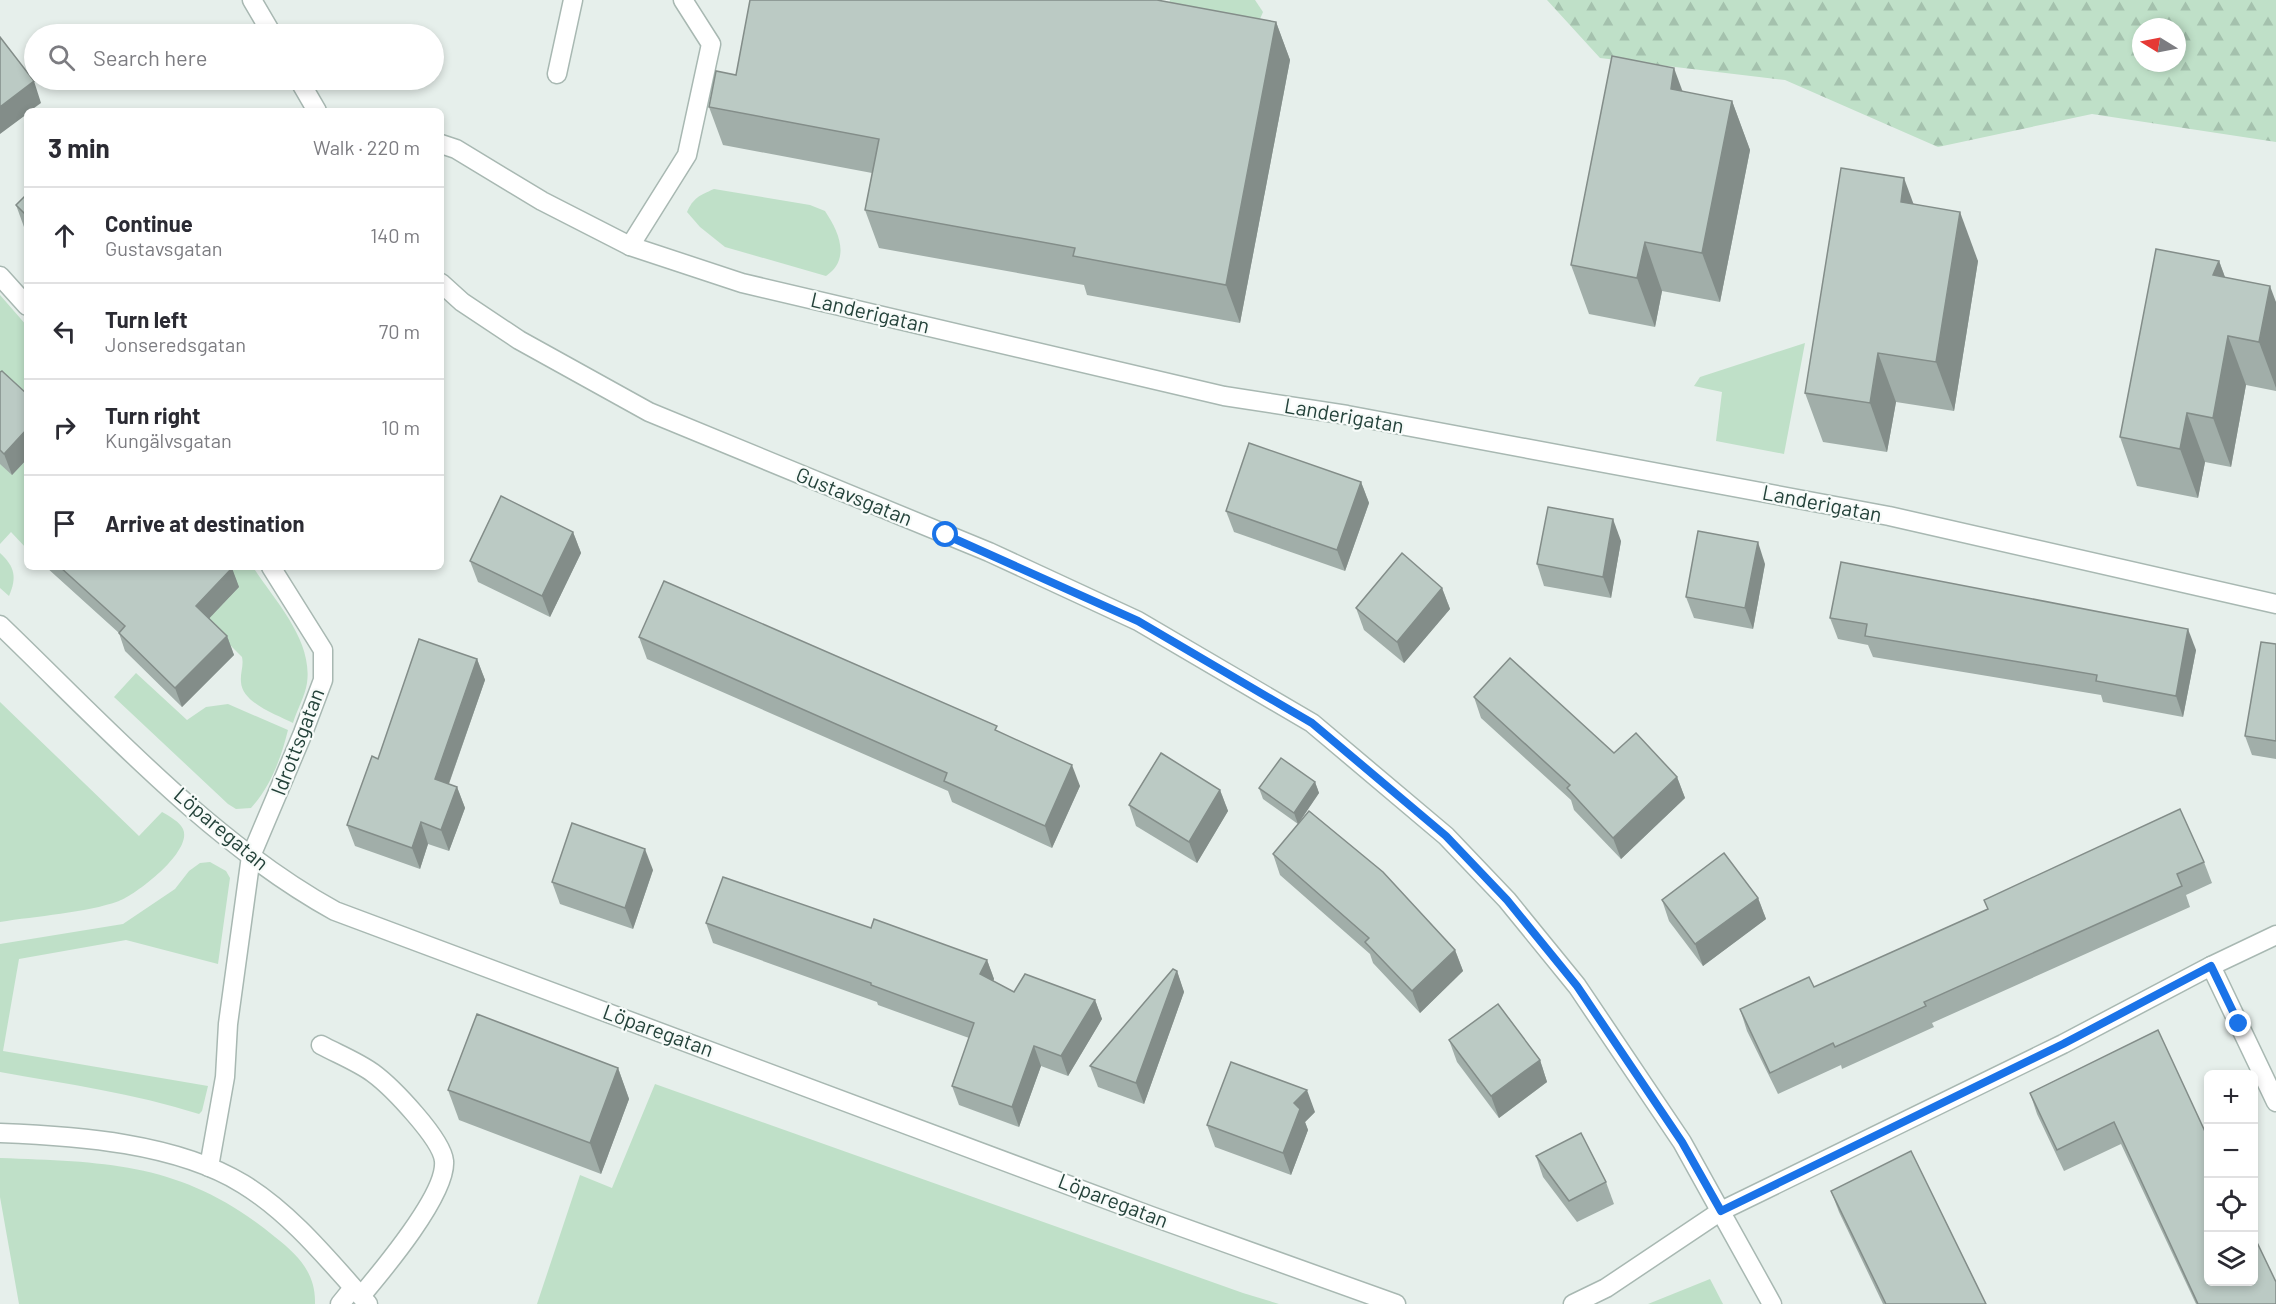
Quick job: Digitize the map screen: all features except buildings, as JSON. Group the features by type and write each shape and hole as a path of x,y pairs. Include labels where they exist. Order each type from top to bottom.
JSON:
{"street":[{"path":"252,0 266,24"},
{"path":"557,74 573,0"},
{"path":"630,246 687,155 711,44 683,0"},
{"path":"305,90 315,108"},
{"name":"Landerigatan","path":"444,145 456,149 542,201 630,246 742,283 1224,396 1347,415 1888,516 2276,604"},
{"path":"0,276 24,303"},
{"name":"Gustavsgatan","path":"444,286 462,302 519,340 649,412 989,552 1138,621 1312,723 1446,836 1507,900 1577,986 1682,1142 1772,1304"},
{"name":"Idrottsgatan","path":"209,1167 225,1077 228,1024 251,856 323,680 323,650 273,570"},
{"name":"Löparegatan","path":"0,625 161,779 251,856 293,888 335,911 1151,1216 1396,1304"},
{"path":"1573,1304 1606,1288 1721,1211 2063,1044 2211,966 2276,935"},
{"path":"2211,966 2276,1102"},
{"path":"321,1045 374,1073 436,1140 444,1162 439,1185 422,1214 361,1296 340,1304"},
{"path":"0,1133 98,1141 174,1154 209,1167 243,1185 291,1221 361,1296"}],"green space":[{"path":"1170,0 1255,0 1263,12 1253,35 1168,8"},
{"path":"1547,0 2276,0 2276,142 2092,114 1938,147 1785,80 1600,58"},
{"path":"714,189 810,205 825,211 835,228 840,245 838,262 834,269 826,276 725,247 700,227 687,212 692,203"},
{"path":"0,295 24,323 24,546 11,532 0,544"},
{"path":"1805,343 1784,454 1716,441 1722,392 1694,386 1700,377"},
{"path":"0,553 12,568 14,578 9,596 0,588"},
{"path":"228,570 255,570 298,636 307,667 307,683 293,723 261,707 247,696 241,682 242,657 204,619 214,613 239,587"},
{"path":"136,673 187,720 206,707 228,704 288,730 274,771 251,808 236,809 228,804 114,697"},
{"path":"0,702 139,836 162,812 179,824 183,829 184,838 180,849 162,871 138,890 119,901 76,911 0,922"},
{"path":"210,862 226,871 230,878 218,964 126,940 19,959 3,1051 208,1086 202,1111 199,1114 125,1095 0,1072 0,944 123,924 175,889 189,871 200,863"},
{"path":"655,1084 1279,1304 537,1304 580,1175 612,1188"},
{"path":"0,1158 112,1165 145,1171 210,1194 242,1213 298,1258 309,1274 315,1293 315,1304 19,1304 0,1197"},
{"path":"1710,1279 1723,1304 1648,1304"}],"route":[{"path":"946,535 989,552 1173,639 1312,723 1446,836 1507,900 1577,986 1682,1142 1721,1211 2063,1044 2211,966 2239,1024"}]}
